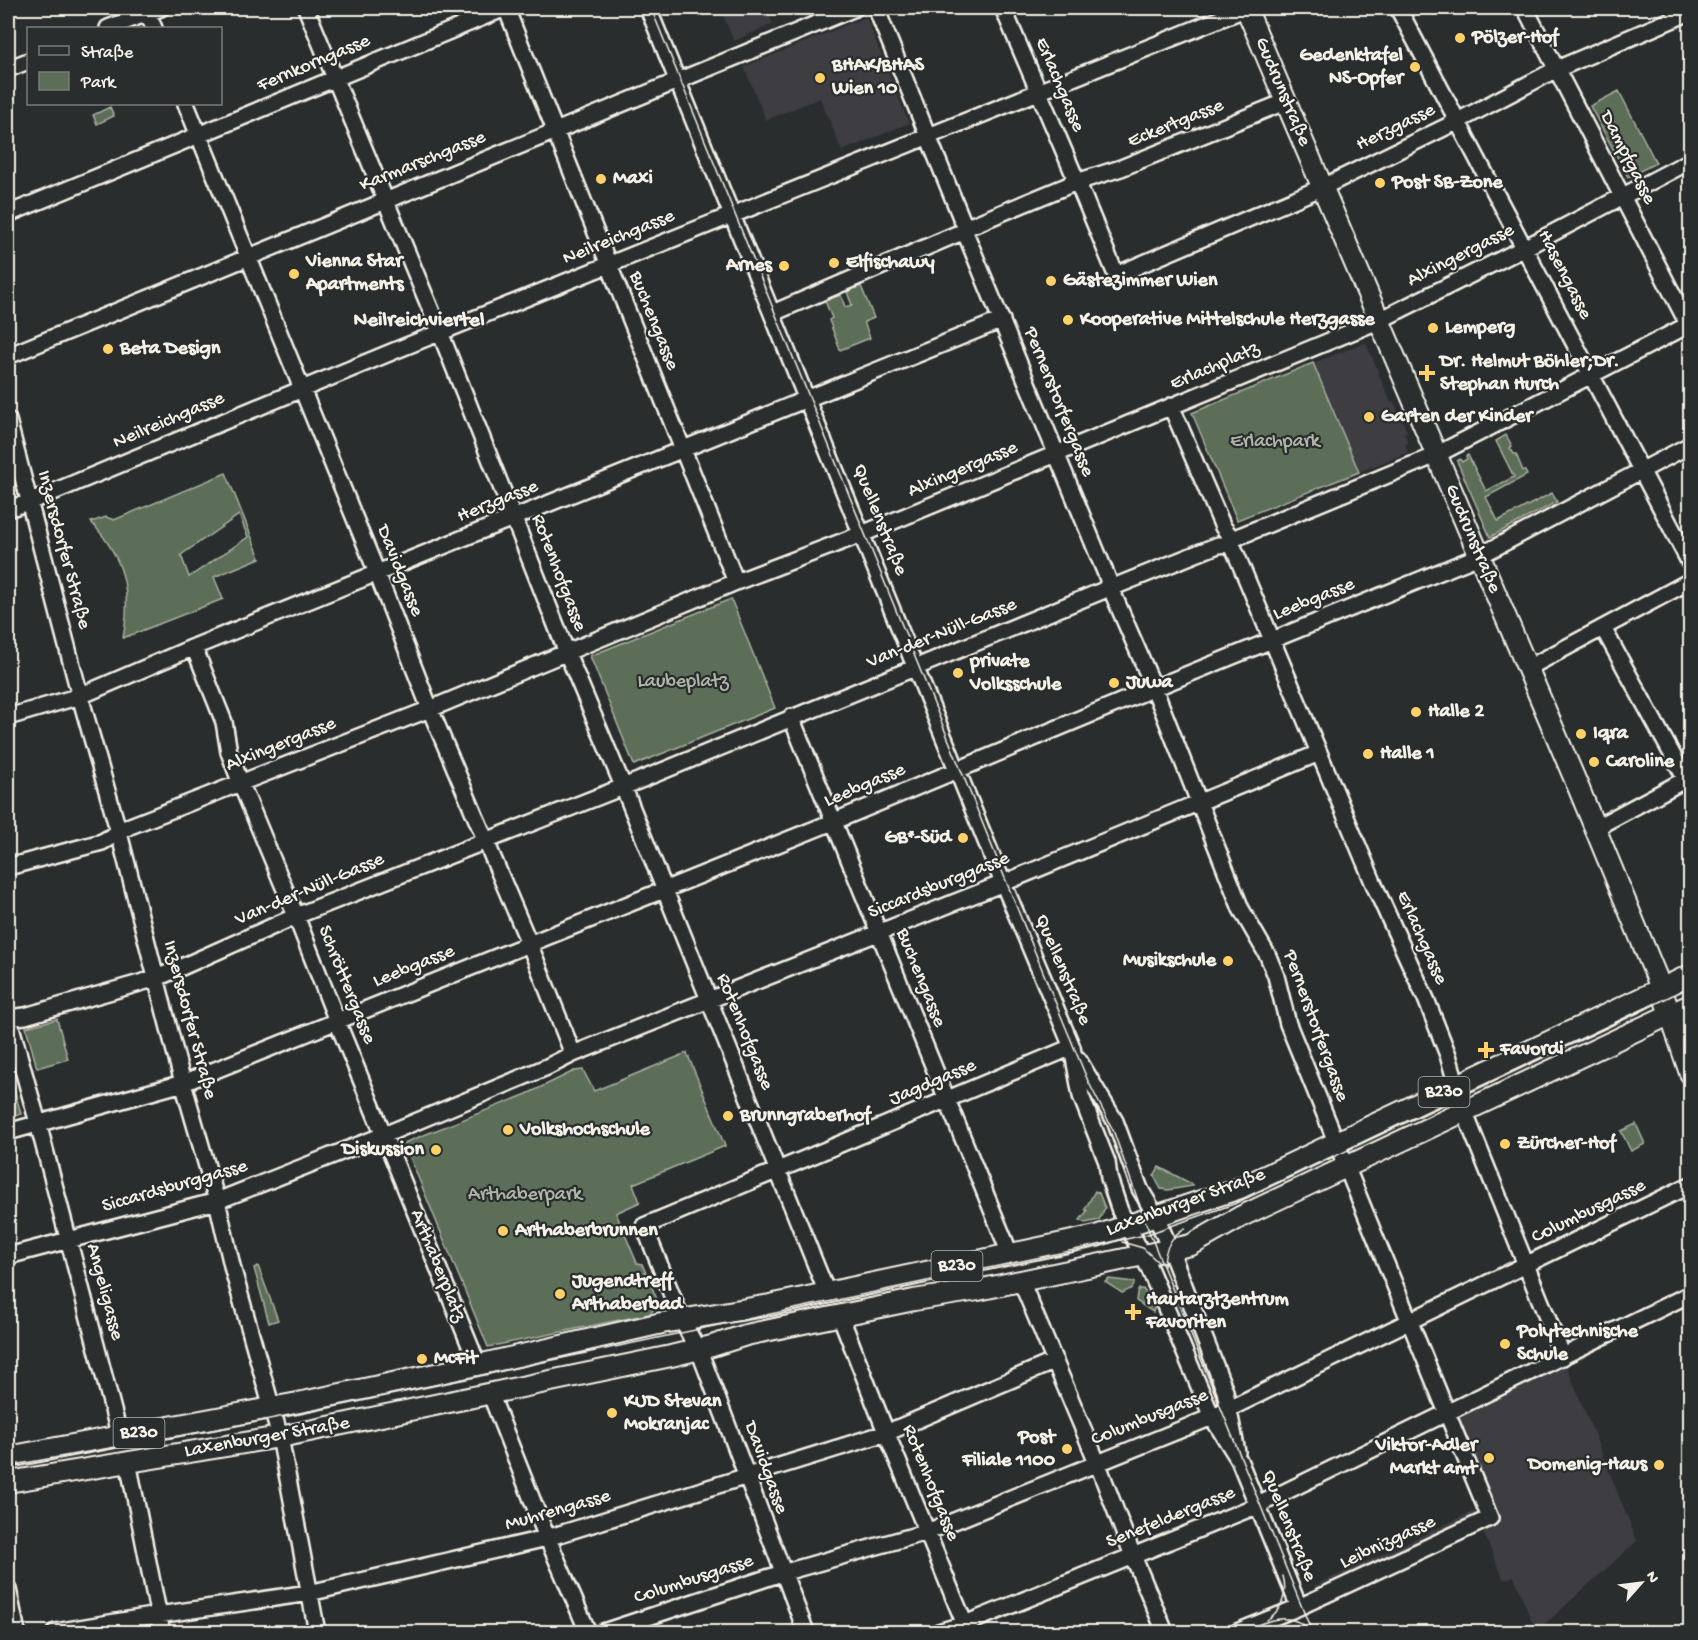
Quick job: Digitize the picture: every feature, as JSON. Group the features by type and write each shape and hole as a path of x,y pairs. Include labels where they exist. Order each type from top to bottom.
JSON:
{"main road":[{"name":"Gudrunstraße","path":"1246,8 1595,828 1661,988 1690,1073"},
{"name":"Laxenburger Straße","path":"682,1320 827,1293 1096,1236 1128,1227 1232,1191 1690,975"},
{"name":"Laxenburger Straße","path":"698,1349 746,1335 840,1315 1021,1281 1191,1245 1242,1216 1690,1005"},
{"name":"B230","path":"478,1365 682,1320"},
{"name":"B230","path":"490,1393 698,1349"},
{"name":"Laxenburger Straße","path":"8,1457 271,1408 478,1365"},
{"name":"Laxenburger Straße","path":"8,1482 280,1437 490,1393"}],"street":[{"name":"Rotenhofgasse","path":"306,8 440,332 567,653"},
{"name":"Fernkorngasse","path":"8,214 505,8"},
{"name":"Buchengasse","path":"505,8 736,582"},
{"name":"Quellenstraße","path":"648,8 1072,1048 1115,1121 1140,1189 1156,1216 1170,1249 1219,1373 1229,1408 1239,1460 1299,1607"},
{"name":"Karmarschgasse","path":"8,356 855,8"},
{"name":"Pernerstorfergasse","path":"876,8 1108,579 1110,589 1154,688 1241,909 1268,956 1276,976 1288,1024 1490,1518"},
{"name":"Erlachgasse","path":"1004,8 1116,275"},
{"name":"Neilreichgasse","path":"8,509 440,332 1246,8"},
{"name":"Hasengasse","path":"1398,8 1526,247 1690,563"},
{"name":"Dampfgasse","path":"1525,8 1690,326"},
{"path":"110,27 151,9 154,27"},
{"name":"Herzgasse","path":"1116,275 1323,187 1458,121 1557,69 1690,12"},
{"path":"8,69 27,61"},
{"name":"Eckertgasse","path":"773,312 1078,181 1121,168 1287,101"},
{"name":"Davidgasse","path":"186,105 250,255 301,389 573,1054"},
{"name":"Alxingergasse","path":"1378,321 1690,161"},
{"name":"Herzgasse","path":"8,717 80,696 194,647 1002,320"},
{"name":"Erlachplatz","path":"1378,321 1171,406 1222,527 1231,537 1235,538 1436,455"},
{"path":"1436,455 1690,326"},
{"name":"Alxingergasse","path":"736,582 862,534 1171,406"},
{"name":"Inzersdorfer Straße","path":"8,420 80,696 119,833 183,1083 280,1437 317,1632"},
{"name":"Leebgasse","path":"8,1132 183,1083 664,891 1479,556 1690,445"},
{"name":"Erlachgasse","path":"1227,544 1234,549 1376,889 1426,999 1448,1055 1464,1110 1563,1357"},
{"name":"Van-der-Nüll-Gasse","path":"791,717 1218,545 1227,544"},
{"path":"1528,668 1690,581"},
{"path":"736,582 567,653 623,786 791,717"},
{"path":"1595,828 1689,781 1603,628"},
{"name":"Schröttergasse","path":"194,647 224,722 229,753 241,784 384,1136"},
{"name":"Alxingergasse","path":"8,867 102,842 130,826 241,784 567,653"},
{"name":"Buchengasse","path":"791,717 1010,1254"},
{"name":"Siccardsburggasse","path":"573,1054 1003,883 1318,753"},
{"name":"Rotenhofgasse","path":"623,786 827,1293"},
{"name":"Van-der-Nüll-Gasse","path":"8,1017 25,1016 157,978 296,916 623,786"},
{"name":"Angeligasse","path":"8,1017 120,1437"},
{"name":"Quellenstraße","path":"1072,1048 1081,1096 1100,1140 1114,1195 1212,1417 1239,1460"},
{"name":"Jagdgasse","path":"682,1320 644,1226 1072,1048"},
{"path":"384,1136 547,1068 573,1054"},
{"name":"Siccardsburggasse","path":"8,1256 217,1201 384,1136"},
{"name":"Arthaberplatz","path":"384,1136 478,1365"},
{"name":"Columbusgasse","path":"603,1632 782,1573 927,1532 1212,1417 1690,1185"},
{"path":"1021,1281 1165,1632"},
{"path":"1563,1357 1690,1294"},
{"name":"Rotenhofgasse","path":"840,1315 967,1628"},
{"name":"Davidgasse","path":"682,1320 698,1349 806,1632"},
{"name":"Senefeldergasse","path":"938,1632 967,1628 1132,1556 1257,1506 1563,1357"},
{"name":"Muhrengasse","path":"55,1632 158,1614 309,1593 547,1538 886,1433 1055,1361"},
{"path":"490,1393 547,1538 588,1632"},
{"path":"128,1462 162,1632"},
{"name":"Leibnizgasse","path":"1237,1632 1299,1607 1490,1518"},
{"path":"8,1589 17,1632"}],"shaded area":[{"path":"720,8 767,8 773,24 734,41"},
{"name":"BHAK/BHAS Wien 10","path":"866,17 909,123 842,151 820,98 766,120 744,67"},
{"name":"Garten der Kinder","path":"1366,343 1391,403 1394,402 1407,431 1404,433 1408,443 1405,444 1408,452 1359,472 1313,363"},
{"path":"1563,1357 1637,1541 1536,1632 1514,1576 1504,1580 1483,1532 1323,1607 1314,1586 1478,1509 1455,1454 1462,1451 1447,1412"}],"green space":[{"path":"1619,91 1656,163 1628,177 1590,106"},
{"path":"110,107 114,116 97,124 93,115"},
{"path":"861,286 874,318 864,322 870,338 840,350 825,301 841,295 845,307 852,305 847,292"},
{"name":"Erlachpark","path":"1313,363 1359,472 1237,520 1192,413"},
{"path":"1506,435 1512,446 1510,448 1516,454 1527,475 1486,497 1498,521 1552,493 1557,502 1490,537 1457,461 1460,459 1462,462 1467,459 1468,455 1486,491 1514,477 1496,441"},
{"path":"226,473 260,558 214,577 223,599 123,638 126,621 126,590 123,576 111,548 91,522 106,517 114,520","holes":["239,515 248,537 189,577 181,555"]},
{"name":"Laubeplatz","path":"731,599 775,708 634,765 590,656"},
{"path":"57,1019 68,1059 37,1068 26,1027"},
{"name":"Arthaberpark","path":"687,1053 725,1146 633,1184 640,1202 616,1213 637,1263 642,1264 659,1304 649,1314 488,1347 404,1143 527,1094 574,1071 583,1070 594,1091"},
{"path":"8,1066 21,1114 8,1118"},
{"path":"1636,1124 1645,1144 1631,1151 1621,1131"},
{"path":"1159,1167 1193,1186 1161,1189 1154,1176"},
{"path":"1095,1191 1099,1193 1105,1208 1099,1220 1085,1223 1080,1220 1087,1211 1085,1209"},
{"path":"258,1266 278,1320 269,1323 254,1268"},
{"path":"1109,1279 1134,1282 1134,1284 1131,1289 1122,1293 1105,1282"},
{"path":"1139,1289 1143,1289 1155,1306 1153,1312 1136,1301"}],"tram line":[{"path":"651,8 1061,1016 1088,1081 1113,1130 1150,1234 1312,1632"},
{"path":"8,1466 229,1427 354,1402 1145,1235 1234,1204 1640,1012 1690,986"},
{"path":"1164,1266 1169,1244 1185,1228"},
{"path":"1122,1242 1143,1248 1158,1262"},
{"path":"1267,1620 1277,1611 1282,1601 1285,1589 1283,1576"},
{"path":"1240,1632 1277,1619 1295,1620 1311,1632"}],"place":[{"name":"Pölzer-Hof","path":"1460,38"},
{"name":"Gedenktafel NS-Opfer","path":"1415,67"},
{"name":"BHAK/BHAS Wien 10","path":"820,78"},
{"name":"Maxi","path":"601,179"},
{"name":"Post SB-Zone","path":"1380,183"},
{"name":"Elfischawy","path":"834,263"},
{"name":"Arnes","path":"784,266"},
{"name":"Vienna Star Apartments","path":"294,274"},
{"name":"Gästezimmer Wien","path":"1051,281"},
{"name":"Kooperative Mittelschule Herzgasse","path":"1068,320"},
{"name":"Lemperg","path":"1433,328"},
{"name":"Beta Design","path":"108,349"},
{"name":"Dr. Helmut Böhler;Dr. Stephan Hurch","path":"1427,373"},
{"name":"Garten der Kinder","path":"1369,417"},
{"name":"private Volksschule","path":"958,673"},
{"name":"Juwa","path":"1114,683"},
{"name":"Halle 2","path":"1416,712"},
{"name":"Iqra","path":"1581,734"},
{"name":"Halle 1","path":"1368,754"},
{"name":"Caroline","path":"1594,762"},
{"name":"GB*-Süd","path":"963,838"},
{"name":"Musikschule","path":"1228,961"},
{"name":"Favordi","path":"1486,1050"},
{"name":"Brunngraberhof","path":"728,1116"},
{"name":"Volkshochschule","path":"508,1130"},
{"name":"Zürcher-Hof","path":"1505,1144"},
{"name":"Diskussion","path":"436,1150"},
{"name":"Arthaberbrunnen","path":"503,1231"},
{"name":"Jugendtreff Arthaberbad","path":"560,1294"},
{"name":"Hautarztzentrum Favoriten","path":"1133,1312"},
{"name":"Polytechnische Schule","path":"1505,1344"},
{"name":"McFit","path":"422,1359"},
{"name":"KUD Stevan Mokranjac","path":"612,1413"},
{"name":"Post Filiale 1100","path":"1067,1449"},
{"name":"Viktor-Adler Markt amt","path":"1489,1458"},
{"name":"Domenig-Haus","path":"1659,1465"}],"district":[{"name":"Neilreichviertel","path":"419,321"}]}
